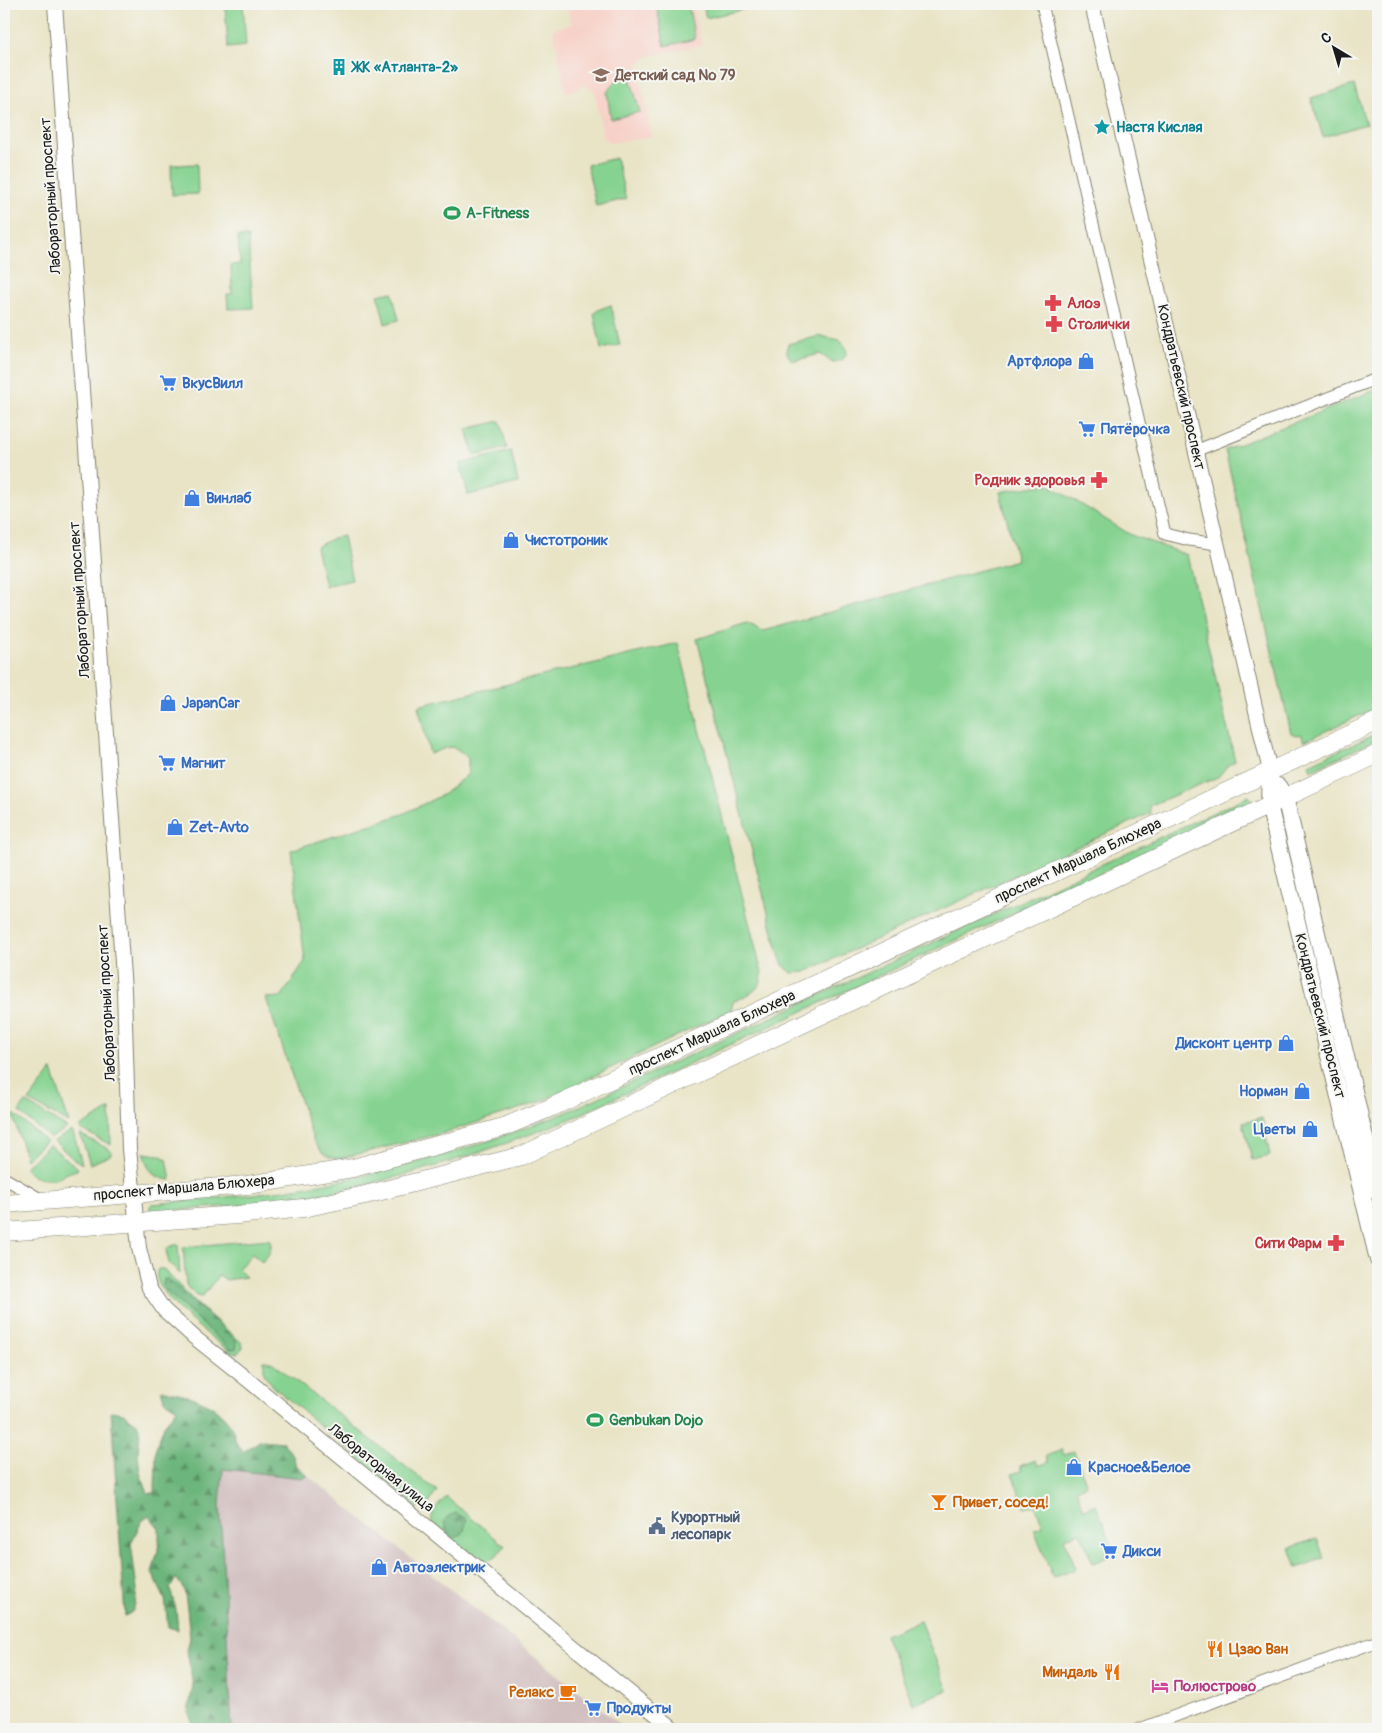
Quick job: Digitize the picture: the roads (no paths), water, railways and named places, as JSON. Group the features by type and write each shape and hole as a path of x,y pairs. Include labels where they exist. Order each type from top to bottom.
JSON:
{"main road":[{"name":"проспект Маршала Блюхера","path":"4,1204 247,1185 353,1168 504,1127 552,1108 1378,721"},
{"name":"проспект Маршала Блюхера","path":"4,1232 237,1215 303,1208 365,1195 521,1156 1378,754"},
{"name":"Кондратьевский проспект","path":"1270,771 1378,1260"},
{"name":"Кондратьевский проспект","path":"1277,801 1378,1193"}],"street":[{"name":"Лабораторный проспект","path":"55,4 124,991 129,1149 134,1193"},
{"path":"1042,4 1165,534 1217,544"},
{"name":"Кондратьевский проспект","path":"1092,4 1270,771"},
{"path":"1196,450 1378,378"},
{"path":"4,1178 44,1201"},
{"name":"Лабораторная улица","path":"134,1193 139,1248 149,1288 164,1310 195,1338 674,1729"},
{"path":"1140,1729 1378,1641"}],"place":[{"name":"ЖК «Атланта-2»","path":"339,67"},
{"name":"Детский сад № 79","path":"601,75"},
{"name":"Настя Кислая","path":"1102,127"},
{"name":"A-Fitness","path":"452,213"},
{"name":"Алоэ","path":"1053,303"},
{"name":"Столички","path":"1054,324"},
{"name":"Артфлора","path":"1086,361"},
{"name":"ВкусВилл","path":"168,383"},
{"name":"Пятёрочка","path":"1087,429"},
{"name":"Родник здоровья","path":"1099,480"},
{"name":"Винлаб","path":"192,498"},
{"name":"Чистотроник","path":"511,540"},
{"name":"JapanCar","path":"168,703"},
{"name":"Магнит","path":"167,763"},
{"name":"Zet-Avto","path":"175,827"},
{"name":"Дисконт центр","path":"1286,1043"},
{"name":"Норман","path":"1302,1091"},
{"name":"Цветы","path":"1310,1129"},
{"name":"Сити Фарм","path":"1336,1243"},
{"name":"Genbukan Dojo","path":"595,1420"},
{"name":"Красное&Белое","path":"1074,1467"},
{"name":"Привет, сосед!","path":"939,1502"},
{"name":"Курортный лесопарк","path":"657,1526"},
{"name":"Дикси","path":"1109,1551"},
{"name":"Автоэлектрик","path":"379,1567"},
{"name":"Цзао Ван","path":"1215,1649"},
{"name":"Миндаль","path":"1112,1672"},
{"name":"Полюстрово","path":"1160,1686"},
{"name":"Релакс","path":"568,1692"},
{"name":"Продукты","path":"593,1708"}]}
